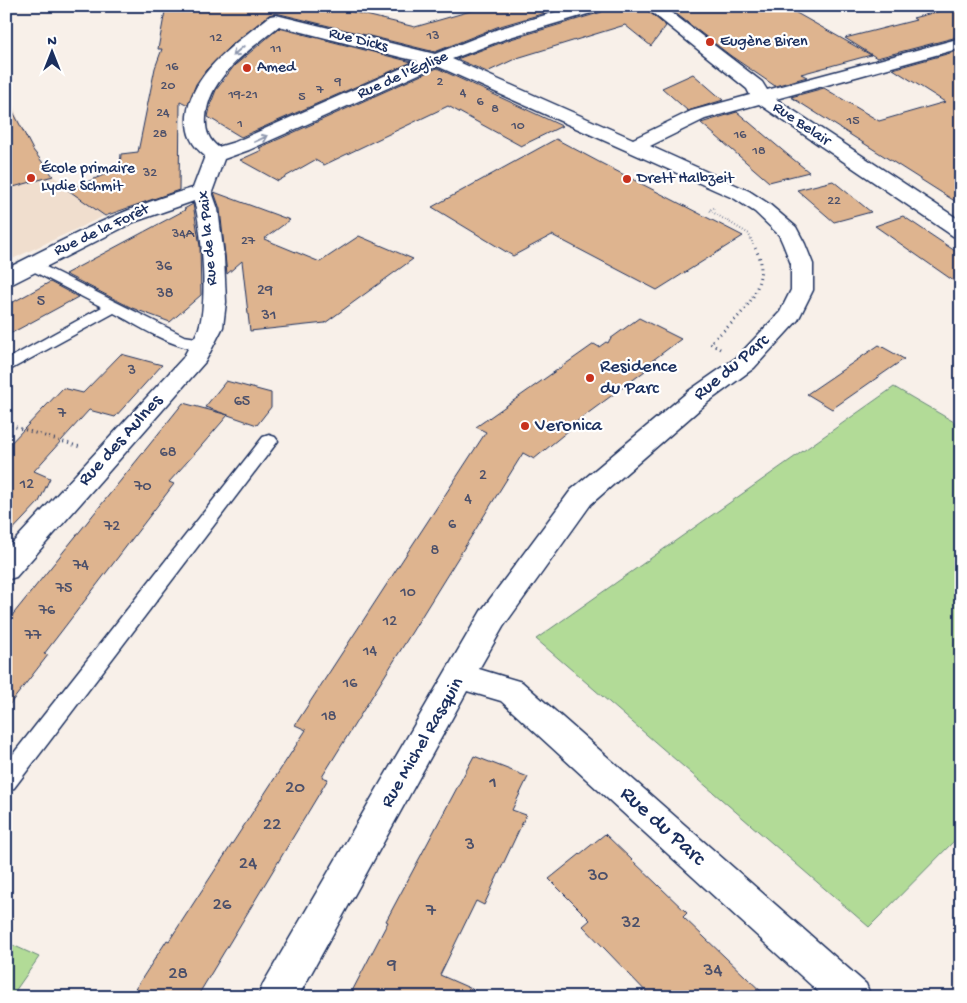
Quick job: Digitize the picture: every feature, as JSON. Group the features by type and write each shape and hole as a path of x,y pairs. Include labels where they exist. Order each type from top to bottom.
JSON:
{"street":[{"name":"Rue de l'Église","path":"215,154 242,146 467,46 595,6"},
{"name":"Rue Belair","path":"652,6 755,86 760,96 877,177 961,231"},
{"name":"Rue Dicks","path":"273,13 406,53 439,60"},
{"path":"215,154 203,144 195,128 197,110 208,81 273,13"},
{"path":"634,146 698,114 961,43"},
{"name":"Rue du Parc","path":"439,60 742,195 762,208 788,232 802,264 802,290 790,315 745,363 700,396 581,497"},
{"name":"Rue de la Paix","path":"214,302 213,257 207,210 202,192 215,154"},
{"name":"Rue de la Forêt","path":"6,278 91,235 170,200 202,192"},
{"name":"Rue des Aulnes","path":"6,569 193,362 211,327 214,302"},
{"name":"Rue Michel Rasquin","path":"277,997 492,619 581,497"},
{"name":"Rue du Parc","path":"460,677 511,691 852,997"}],"lane":[{"path":"32,265 180,340 203,344"},
{"path":"6,367 115,306"},
{"path":"6,781 269,441"}],"path":[{"path":"742,195 709,210 748,234 761,262 755,295 738,318 710,343 745,363"},
{"path":"6,424 108,456"}],"shaded area":[{"name":"École primaire Lydie Schmit","path":"6,90 8,90 18,119 33,149 53,176 104,216 6,262"}],"green space":[{"path":"894,387 961,426 961,834 869,927 536,639"},
{"path":"6,942 39,957 11,997 6,997"}],"building":[{"path":"166,6 329,6 415,27 488,6 569,6 497,27 435,52 276,13 269,15 230,46 206,70 196,84 188,105 180,101 179,190 105,216 68,190 120,168 121,154 138,152 155,68 162,49 158,49"},
{"path":"605,6 642,6 666,26 651,46 625,25 517,58 487,72 457,59 511,39 602,12"},
{"path":"666,6 784,6 871,55 801,74 807,77 775,86 731,56"},
{"path":"961,6 961,36 877,58 845,38 916,20 913,18"},
{"path":"279,28 412,62 241,137 208,117 211,103 216,90 234,66"},
{"path":"961,50 961,205 791,97 824,88 879,121 945,102 893,69"},
{"path":"437,68 562,126 521,146 448,106 324,165 315,160 278,181 240,160 262,150 259,148"},
{"path":"693,74 723,100 688,111 662,88"},
{"path":"6,98 33,150 53,176 6,189"},
{"path":"737,112 809,172 769,182 701,123"},
{"path":"556,139 743,236 657,290 552,235 513,256 432,207"},
{"path":"833,181 871,212 834,222 797,190"},
{"path":"214,192 290,220 264,239 320,262 359,236 413,259 325,323 250,331 242,261 227,274 220,209"},
{"path":"193,204 200,246 201,295 170,322 132,308 65,274 185,210"},
{"path":"903,216 961,255 961,286 875,226"},
{"path":"50,282 78,297 6,336 6,306"},
{"path":"639,318 681,339 641,369 645,371 572,425 574,426 534,459 523,453 322,777 328,779 197,997 130,997 167,940 169,941 306,730 295,725 486,432 476,427 594,344 599,347 606,342 608,343 610,339"},
{"path":"879,345 904,359 832,409 807,394"},
{"path":"121,354 162,365 115,417 89,410 34,471 50,478 39,502 6,537 6,448 63,388 83,393"},
{"path":"226,381 271,393 271,407 257,425 205,407"},
{"path":"183,403 228,415 169,482 174,484 44,654 48,655 6,709 6,623"},
{"path":"474,756 528,777 512,810 526,815 484,905 476,901 440,975 490,997 349,997 388,922 386,921"},
{"path":"605,834 687,913 683,917 767,997 651,997 583,926 590,920 549,879"}],"place":[{"name":"Eugène Biren","path":"710,42"},
{"name":"Amed","path":"247,68"},
{"name":"École primaire Lydie Schmit","path":"31,178"},
{"name":"Drett Halbzeit","path":"627,179"},
{"name":"Residence du Parc","path":"590,378"},
{"name":"Veronica","path":"525,426"}]}
